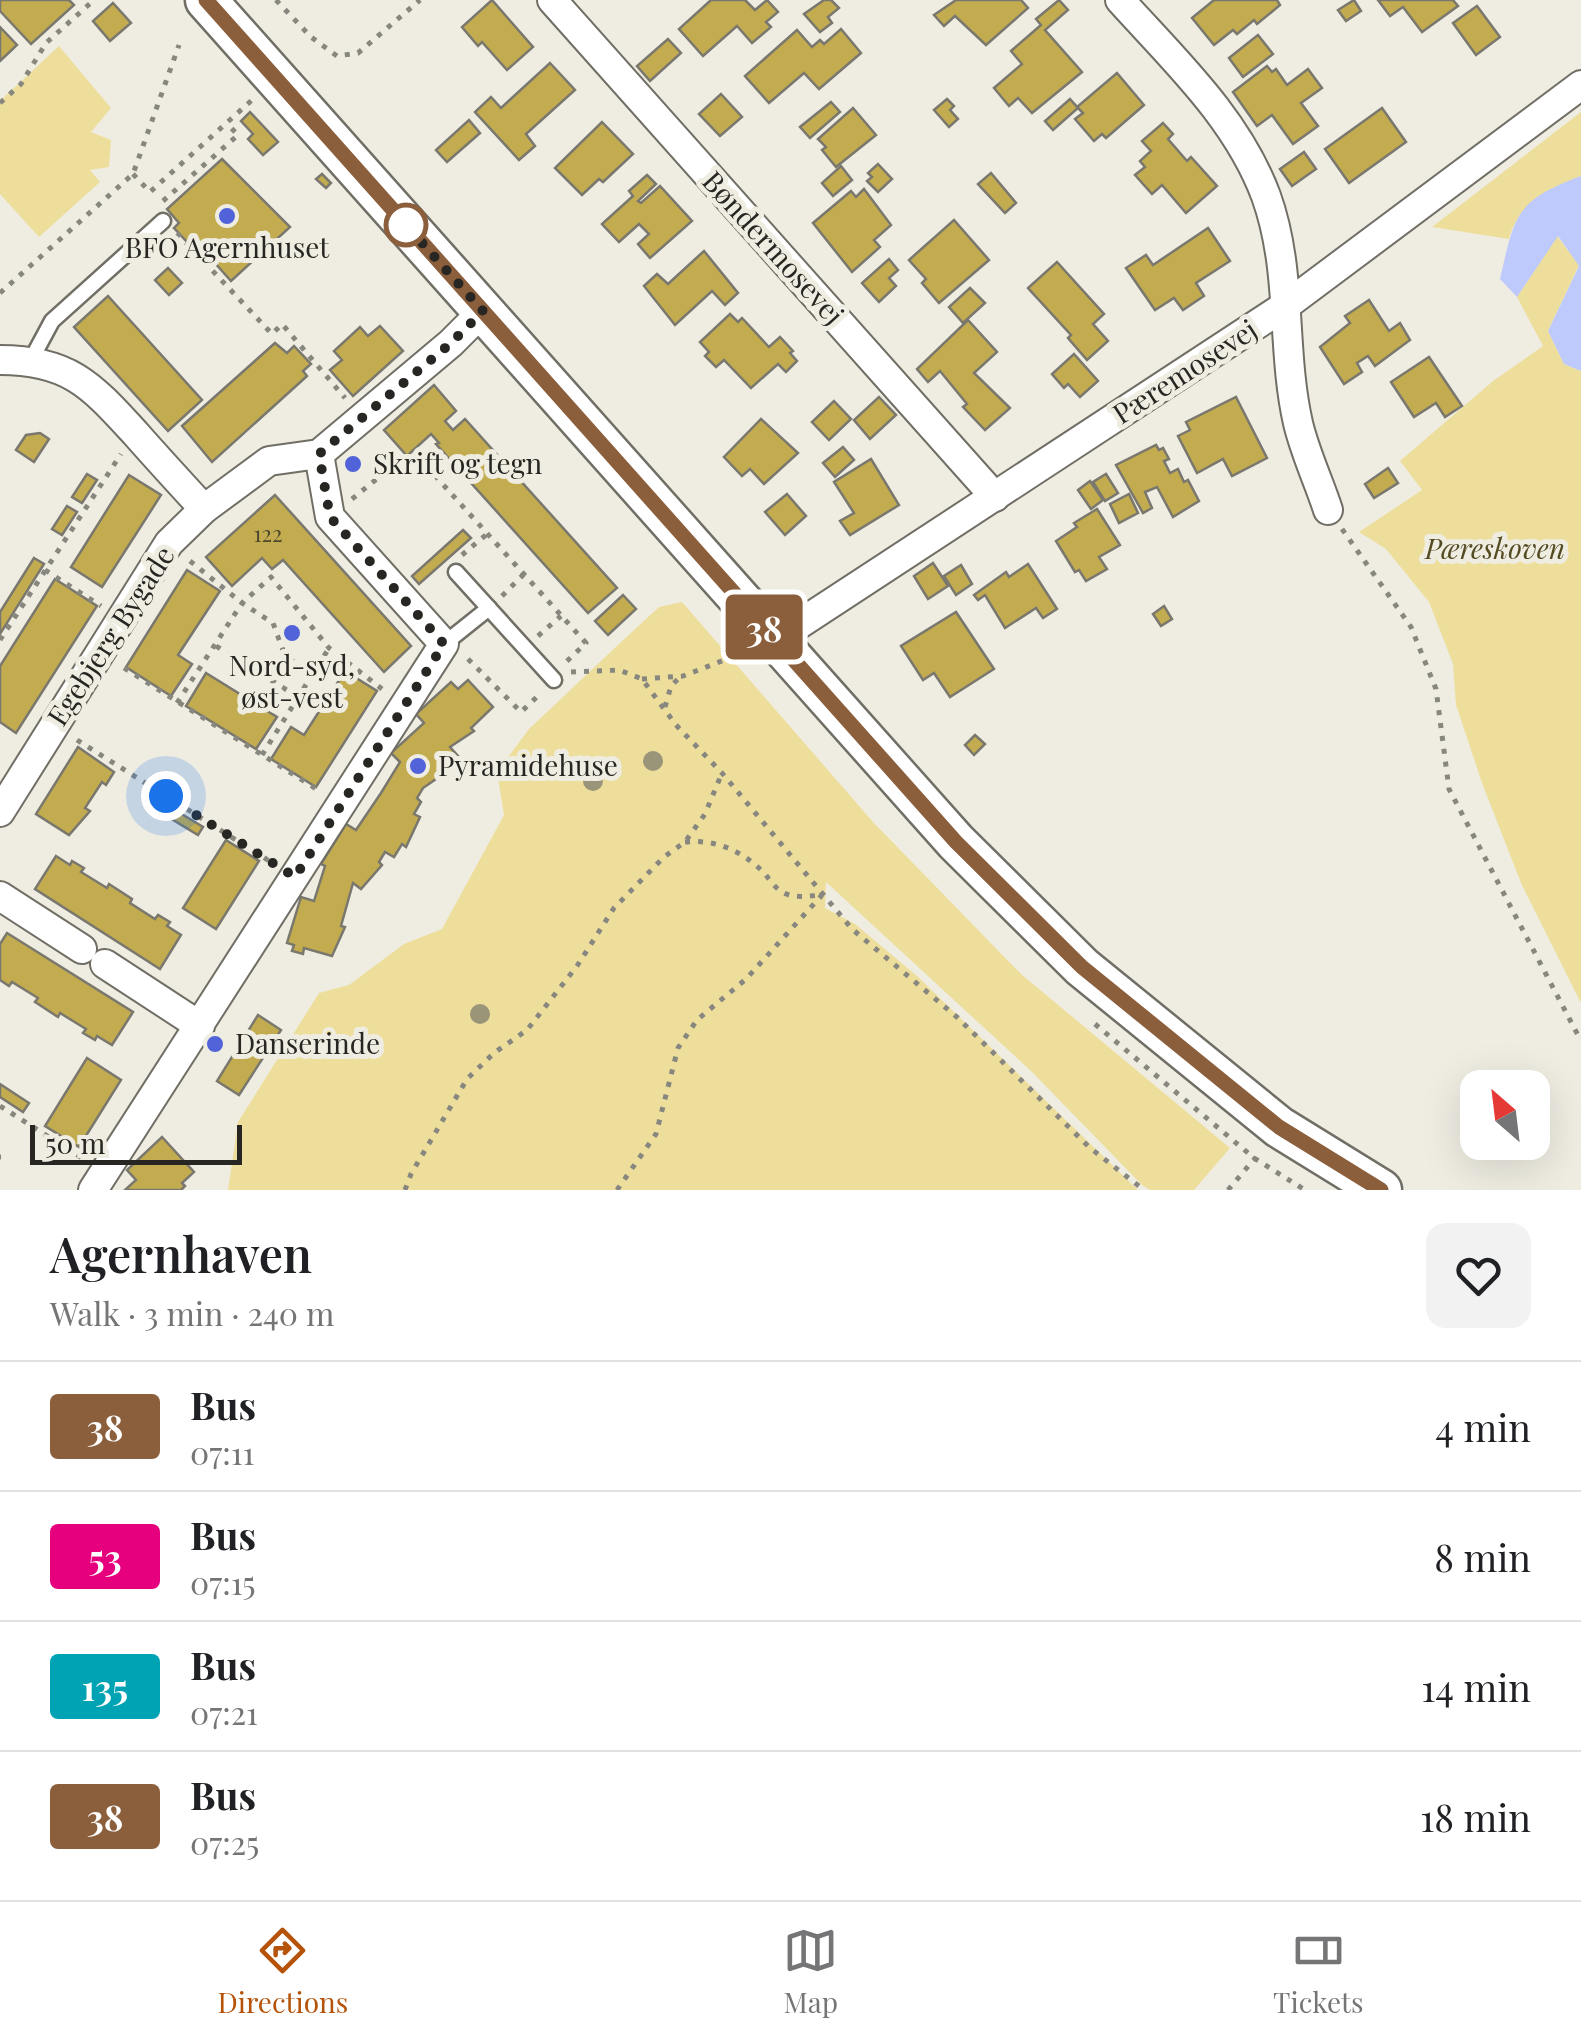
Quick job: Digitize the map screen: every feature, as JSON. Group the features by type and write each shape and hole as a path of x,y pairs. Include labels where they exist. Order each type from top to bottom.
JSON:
{"street":[{"path":"206,0 956,842 1082,967 1279,1127 1381,1190"},
{"name":"Bøndermosevej","path":"552,0 995,497"},
{"path":"1120,0 1206,95 1237,137 1266,196 1278,236 1288,304 1298,424 1328,510"},
{"name":"Pæremosevej","path":"775,640 1288,304 1581,86"},
{"path":"99,1181 444,644 330,517 319,454 451,343 483,311"},
{"path":"0,360 31,360 70,373 99,392 204,509"},
{"name":"Egebjerg Bygade","path":"0,812 169,543 204,509 269,461 319,454"},
{"path":"0,896 200,1026"}],"lane":[{"path":"31,360 52,321 163,220"},
{"path":"456,572 552,678"},
{"path":"444,644 489,608"}],"path":[{"path":"0,103 21,84 46,43 94,0"},
{"path":"276,0 311,37 337,56 358,52 420,0"},
{"path":"0,294 133,174 179,44"},
{"path":"148,206 150,192 257,96"},
{"path":"226,123 238,135 160,204 163,220 272,334 282,324 363,417"},
{"path":"133,174 150,192"},
{"path":"0,640 111,465 139,438"},
{"path":"330,517 400,460 420,459 586,643 552,678"},
{"path":"1328,510 1411,627 1436,690 1450,789 1581,1041"},
{"path":"478,542 487,534"},
{"path":"169,543 272,623 284,653 311,676"},
{"path":"45,570 101,606"},
{"path":"514,583 524,574"},
{"path":"177,704 242,603 271,577 330,648 404,706"},
{"path":"552,624 561,616"},
{"path":"665,710 671,686 684,676 775,640"},
{"path":"444,644 459,650 521,712"},
{"path":"215,646 298,697"},
{"path":"261,756 330,648"},
{"path":"118,664 322,793"},
{"path":"552,678 576,670 619,670 642,679 684,676"},
{"path":"642,679 852,928 958,1018 1089,1147 1144,1190"},
{"path":"54,725 295,877"},
{"path":"405,1190 467,1079 494,1053 527,1030 614,908 664,857 685,842 705,814 722,773"},
{"path":"685,842 707,840 737,851 762,870 778,890 795,897 822,895"},
{"path":"617,1190 656,1134 678,1048 697,1020 746,979 822,895"},
{"path":"0,1106 99,1181"},
{"path":"1228,1190 1254,1158 1305,1190"}],"green space":[{"path":"59,46 111,108 91,132 111,140 109,167 90,170 100,182 39,237 0,194 0,101"},
{"path":"1581,112 1581,176 1547,192 1527,207 1509,239 1432,227"},
{"name":"Pæreskoven","path":"1557,236 1579,265 1548,331 1564,364 1581,371 1581,1003 1521,883 1482,783 1456,705 1453,664 1429,602 1386,549 1359,532 1422,490 1400,461 1493,381 1543,346 1517,297"},
{"path":"682,602 873,822 1021,974 1230,1148 1194,1190 1150,1190 1142,1185 1032,1072 826,882 825,908 855,924 917,976 1138,1190 228,1190 238,1122 319,993 349,985 404,944 442,929 504,815 497,772 529,729 659,607"}],"water":[{"path":"1581,176 1581,371 1564,364 1548,331 1579,266 1558,236 1517,297 1500,279 1521,212 1543,194"}],"building":[{"path":"0,0 69,0 74,5 31,44 0,11"},
{"path":"492,0 533,47 507,70 462,27"},
{"path":"711,0 745,0 755,10 767,0 778,12 766,22 771,27 752,43 737,26 703,56 679,29"},
{"path":"824,0 831,0 839,8 828,17 832,23 820,32 804,14"},
{"path":"956,0 1021,0 1028,8 986,45 955,16 944,26 934,15"},
{"path":"1059,0 1068,10 1045,30 1082,72 1032,113 1018,98 1009,106 994,88 1022,64 1011,51 1041,25 1036,19"},
{"path":"1214,0 1277,0 1280,5 1257,24 1254,20 1237,34 1233,30 1214,45 1192,18"},
{"path":"1354,0 1361,11 1346,21 1338,10"},
{"path":"1378,0 1453,0 1458,6 1422,32 1403,7 1390,16"},
{"path":"113,3 131,23 110,41 93,21"},
{"path":"1477,6 1500,37 1476,55 1453,23"},
{"path":"0,27 17,45 0,61"},
{"path":"841,29 861,53 819,89 804,73 769,103 745,76 797,30 812,47 820,40 824,44"},
{"path":"1258,35 1273,54 1243,77 1229,58"},
{"path":"668,39 681,53 650,81 637,66"},
{"path":"550,63 575,90 526,134 535,146 519,160 475,112 491,97 501,108"},
{"path":"1267,66 1272,72 1276,69 1287,85 1308,69 1322,88 1301,103 1318,126 1293,144 1272,115 1257,126 1233,92"},
{"path":"1117,73 1144,105 1106,138 1102,134 1094,141 1075,119 1083,113 1077,107"},
{"path":"721,94 742,117 720,136 699,114"},
{"path":"947,99 958,119 949,127 934,110"},
{"path":"1070,99 1078,108 1053,130 1045,121"},
{"path":"831,102 840,112 810,138 800,127"},
{"path":"853,108 876,135 836,167 818,139"},
{"path":"1382,108 1406,142 1349,183 1325,149"},
{"path":"250,112 278,142 263,155 248,139 253,134 241,121"},
{"path":"469,120 480,133 447,162 436,150"},
{"path":"602,122 633,154 603,182 599,179 582,195 555,168"},
{"path":"1163,123 1173,134 1168,139 1217,186 1186,213 1162,185 1152,194 1135,175 1145,167 1140,161 1151,151 1142,141"},
{"path":"1304,152 1316,169 1292,186 1280,169"},
{"name":"BFO Agernhuset","path":"222,159 290,227 231,281 206,253 202,258 174,228 179,223 167,209"},
{"path":"878,164 892,179 878,192 867,181 872,177 868,173"},
{"path":"841,166 852,180 833,196 822,183"},
{"path":"991,173 1016,203 1005,213 978,184"},
{"path":"322,174 331,183 326,188 316,179"},
{"path":"647,175 656,184 638,201 641,203 660,186 692,221 650,258 638,244 649,234 639,224 619,242 602,224 633,196 629,191"},
{"path":"864,189 891,225 874,240 880,247 852,272 813,223 851,191 856,197"},
{"path":"954,220 989,260 939,303 922,283 926,279 909,260"},
{"path":"1208,228 1230,261 1196,283 1204,296 1183,310 1174,298 1155,310 1126,268 1146,255 1153,265"},
{"path":"704,251 738,293 725,305 712,291 675,325 644,286 657,274 668,284"},
{"path":"889,259 898,270 889,278 896,286 879,302 862,283"},
{"path":"1057,262 1104,314 1093,324 1108,341 1087,360 1068,338 1071,335 1028,288"},
{"path":"168,268 182,283 169,295 155,280"},
{"path":"970,288 985,303 963,323 949,307"},
{"path":"108,296 202,400 168,431 74,327"},
{"path":"1369,300 1389,331 1400,323 1410,340 1375,366 1368,356 1357,363 1362,372 1344,384 1320,347 1350,323 1345,316"},
{"path":"730,314 738,322 742,318 769,347 780,337 797,361 786,372 778,364 751,388 724,360 716,367 705,356 709,352 700,342"},
{"path":"968,320 997,352 974,373 1010,408 985,430 963,407 967,404 940,371 928,382 917,369"},
{"path":"380,326 403,351 353,396 330,370 342,360 334,351 360,327 368,336"},
{"path":"275,343 287,353 294,346 311,364 303,371 307,376 212,462 182,426"},
{"path":"1074,354 1098,381 1080,397 1068,384 1064,388 1052,374"},
{"path":"1429,357 1462,406 1445,417 1436,403 1414,417 1391,382"},
{"path":"434,385 456,411 445,421 453,430 465,419 617,588 588,613 431,434 407,456 384,430"},
{"path":"879,397 896,415 870,439 854,420"},
{"path":"1236,397 1267,458 1232,476 1223,459 1197,473 1178,436 1190,430 1186,422"},
{"path":"834,401 851,419 829,440 812,422"},
{"path":"761,419 798,453 764,484 750,469 742,476 724,457"},
{"path":"40,433 49,439 34,462 16,450 26,435"},
{"path":"1156,445 1159,450 1163,448 1169,459 1164,461 1170,473 1178,469 1199,501 1173,517 1157,487 1145,492 1152,508 1143,513 1116,465"},
{"path":"843,447 854,460 835,477 823,463"},
{"path":"871,459 899,505 850,535 840,521 854,513 834,482"},
{"path":"1388,468 1398,483 1374,498 1365,484"},
{"path":"87,474 97,480 82,503 72,497"},
{"path":"1106,474 1118,493 1105,501 1093,482"},
{"path":"129,475 161,495 102,587 71,567"},
{"path":"1090,481 1103,500 1091,509 1078,490"},
{"path":"787,494 806,516 785,535 765,512"},
{"path":"1129,494 1138,513 1119,523 1110,504"},
{"path":"275,495 411,646 384,672 283,560 272,569 262,558 232,586 206,557"},
{"path":"67,506 77,512 62,535 52,529"},
{"path":"1097,509 1120,545 1099,557 1107,569 1086,581 1079,570 1075,572 1056,541 1077,527 1074,523"},
{"path":"463,530 471,538 419,584 412,576"},
{"path":"34,558 44,564 0,634 0,612"},
{"path":"933,563 948,586 928,599 914,576"},
{"path":"1028,564 1057,609 1043,618 1036,608 1005,628 985,595 978,600 974,595 1006,572 1009,577"},
{"path":"961,565 972,584 956,595 944,576"},
{"path":"187,570 220,591 178,655 192,664 171,696 126,667"},
{"path":"55,579 97,606 16,733 0,722 0,666"},
{"path":"623,595 636,609 608,635 595,621"},
{"path":"1164,606 1172,619 1161,626 1153,614"},
{"path":"956,612 994,669 950,697 934,673 923,680 901,646"},
{"path":"345,671 377,691 316,787 271,759 291,727 304,735"},
{"path":"206,673 277,717 256,749 186,706"},
{"path":"468,680 493,707 471,728 474,731 450,747 458,756 446,767 449,770 423,788 414,814 420,817 406,847 402,844 394,857 385,852 379,862 382,865 361,889 353,883 341,926 345,927 332,956 304,948 303,954 292,951 294,945 287,943 301,897 314,901 325,866 321,864 346,824 356,830 381,793 400,762 391,753 424,723 416,714 451,682 458,689"},
{"path":"975,735 985,744 974,755 965,745"},
{"path":"78,747 114,772 106,785 102,782 85,808 90,811 69,835 36,814"},
{"path":"175,810 203,827 198,835 170,818"},
{"path":"226,840 259,861 216,929 183,908"},
{"path":"56,856 84,868 81,872 107,888 109,884 155,919 158,915 170,922 167,926 181,935 160,969 35,889"},
{"path":"7,933 133,1012 112,1045 83,1033 86,1029 60,1013 58,1017 35,1002 38,998 12,982 9,986 0,980 0,944"},
{"path":"258,1015 281,1030 239,1095 217,1081"},
{"path":"87,1058 121,1080 79,1147 45,1126"},
{"path":"0,1084 29,1103 23,1112 0,1097"},
{"path":"162,1137 194,1172 182,1183 185,1186 181,1190 125,1190 136,1180 127,1170"}],"bus line":[{"name":"38","path":"206,0 956,842 1082,967 1279,1127 1381,1190"}],"place":[{"name":"BFO Agernhuset","path":"227,216"},
{"name":"Skrift og tegn","path":"353,464"},
{"name":"Nord-syd, øst-vest","path":"292,633"},
{"name":"Pyramidehuse","path":"418,766"},
{"name":"Danserinde","path":"215,1044"}],"route":[{"path":"166,796 295,877 444,644 330,517 319,454 451,343 483,311 406,225"}]}
